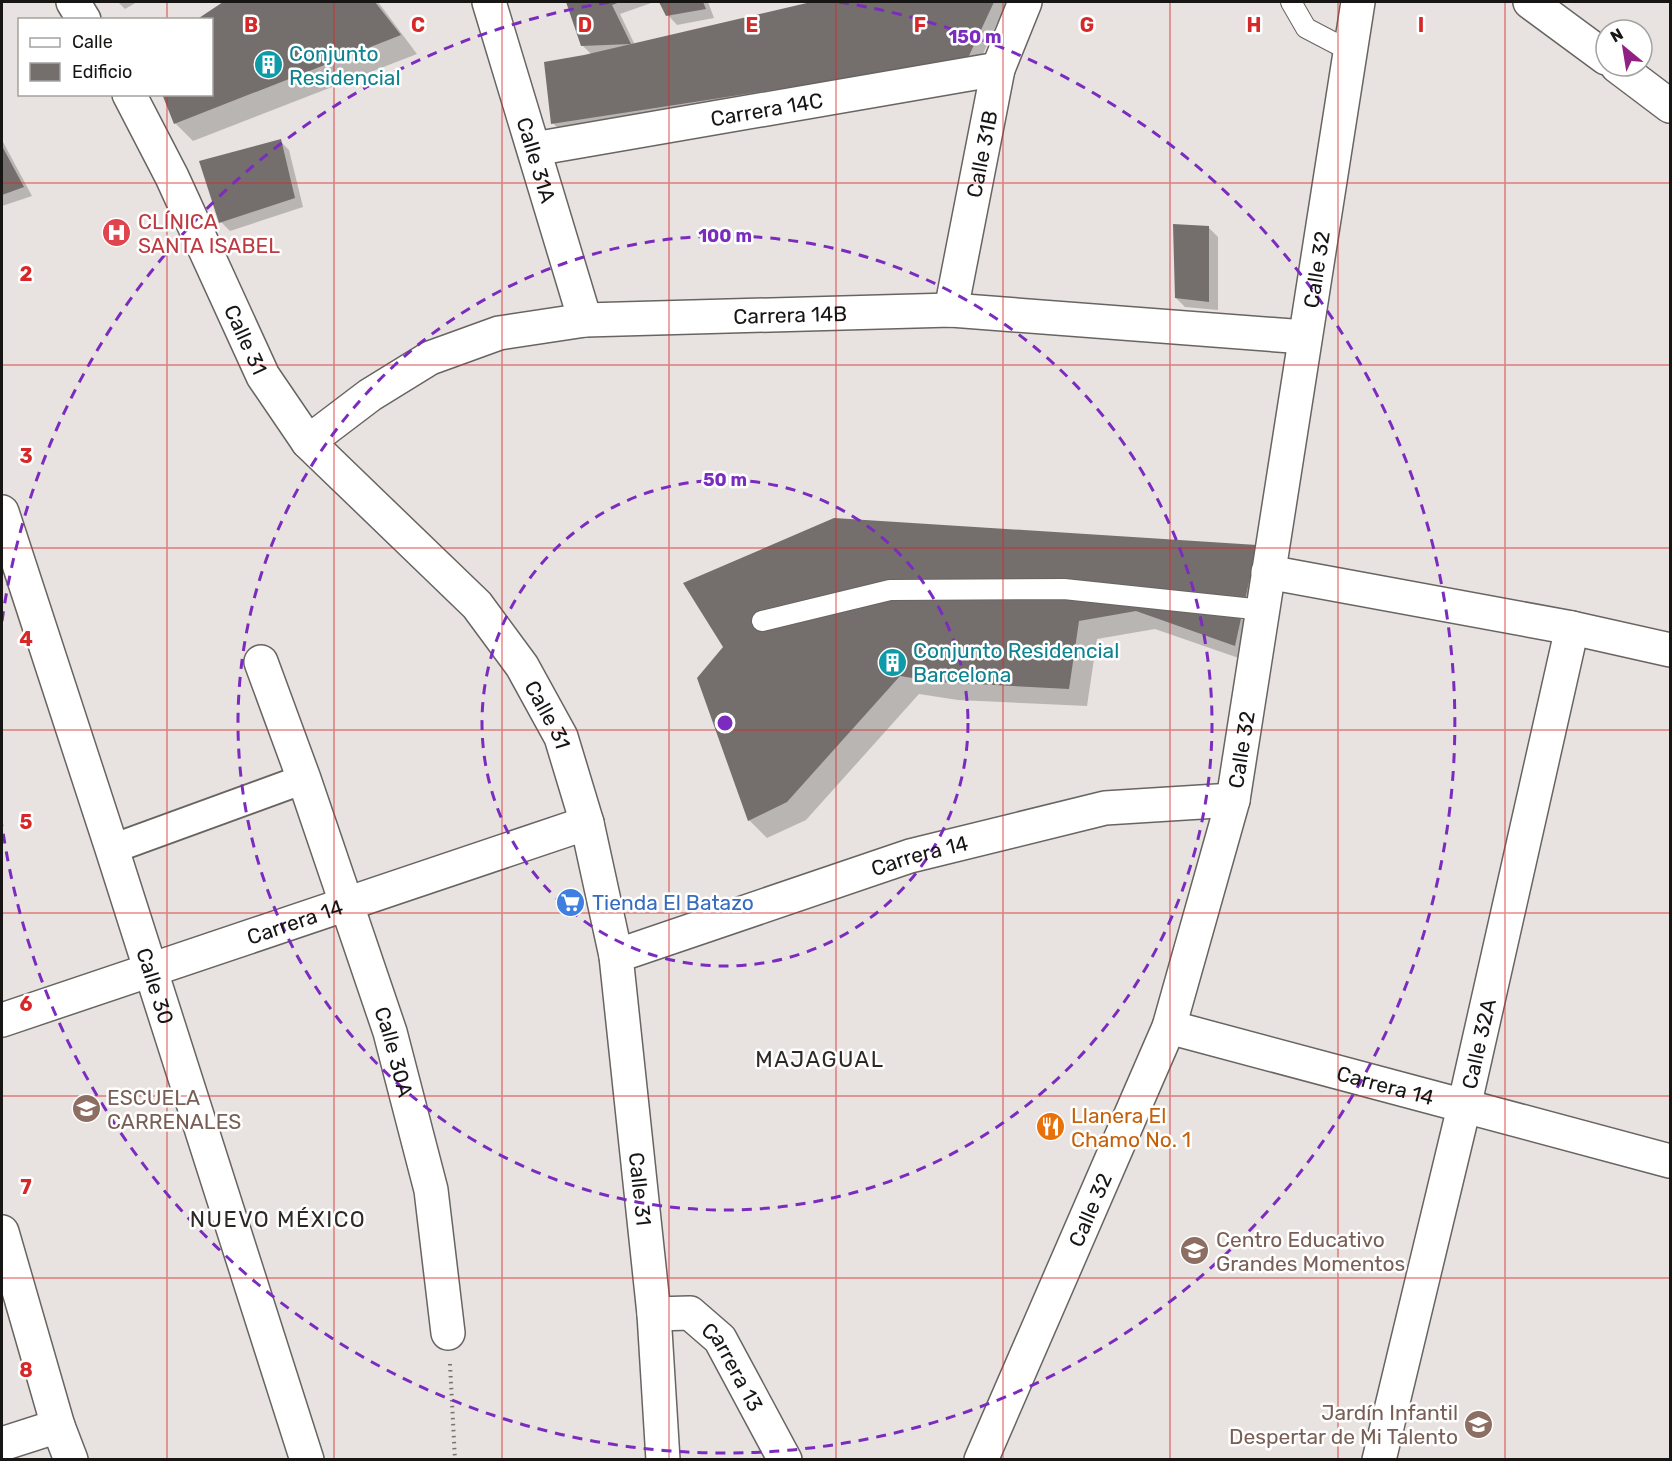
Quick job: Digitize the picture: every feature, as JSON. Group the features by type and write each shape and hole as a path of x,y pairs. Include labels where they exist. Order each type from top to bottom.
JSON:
{"street":[{"path":"73,2 83,18"},
{"name":"Calle 31A","path":"489,2 585,320"},
{"name":"Calle 31B","path":"951,310 998,69 1025,2"},
{"name":"Calle 32","path":"981,1460 1169,1027 1233,800 1358,2"},
{"path":"1530,2 1594,49"},
{"name":"Carrera 14C","path":"534,149 998,69"},
{"path":"1633,78 1671,106"},
{"name":"Calle 31","path":"130,96 172,177 263,376 308,442 477,605 516,657 561,737 587,824 616,956 654,1314 663,1460"},
{"name":"Carrera 14B","path":"308,442 370,395 430,358 499,333 585,320 951,310 1305,338"},
{"name":"Calle 30","path":"2,512 307,1460"},
{"path":"1269,572 1572,628 1671,650"},
{"name":"Calle 32A","path":"1378,1460 1464,1107 1572,628"},
{"name":"Calle 30A","path":"261,662 304,778 390,1032 431,1190 448,1333"},
{"path":"112,849 304,778"},
{"name":"Carrera 14","path":"616,956 910,856 1105,808 1233,800"},
{"name":"Carrera 14","path":"2,1020 587,824"},
{"name":"Carrera 14","path":"1169,1027 1671,1161"},
{"path":"2,1232 58,1426 71,1460"},
{"name":"Carrera 13","path":"654,1314 690,1313 720,1339 785,1460"},
{"path":"2,1444 58,1426"}],"lane":[{"path":"1291,2 1306,28 1350,51"},
{"path":"762,621 890,590 1064,589 1263,610"}],"path":[{"path":"448,1333 455,1460"}],"building":[{"name":"Conjunto Residencial","path":"223,2 375,2 401,35 174,124 163,96 213,96 213,18 199,18"},
{"path":"566,2 620,2 612,5 631,44 581,46"},
{"path":"659,2 703,2 706,9 666,16"},
{"path":"811,2 994,2 967,60 551,124 544,62 584,55"},
{"path":"281,139 295,198 219,223 199,161"},
{"path":"2,146 24,187 2,195"},
{"path":"1173,224 1209,226 1209,302 1175,298"},
{"name":"Conjunto Residencial Barcelona","path":"834,518 1257,545 1235,646 1136,611 1079,621 1069,689 938,682 900,676 787,802 748,821 697,678 723,647 683,583"}],"place":[{"name":"Conjunto Residencial","path":"268,65"},
{"name":"CLÍNICA SANTA ISABEL","path":"117,233"},
{"name":"Conjunto Residencial Barcelona","path":"892,662"},
{"name":"Tienda El Batazo","path":"571,902"},
{"name":"ESCUELA CARRENALES","path":"86,1109"},
{"name":"Llanera El Chamo No. 1","path":"1050,1127"},
{"name":"Centro Educativo Grandes Momentos","path":"1195,1251"},
{"name":"Jardín Infantil Despertar de Mi Talento","path":"1479,1424"}],"district":[{"name":"MAJAGUAL","path":"820,1059"},
{"name":"NUEVO MÉXICO","path":"278,1219"}]}
